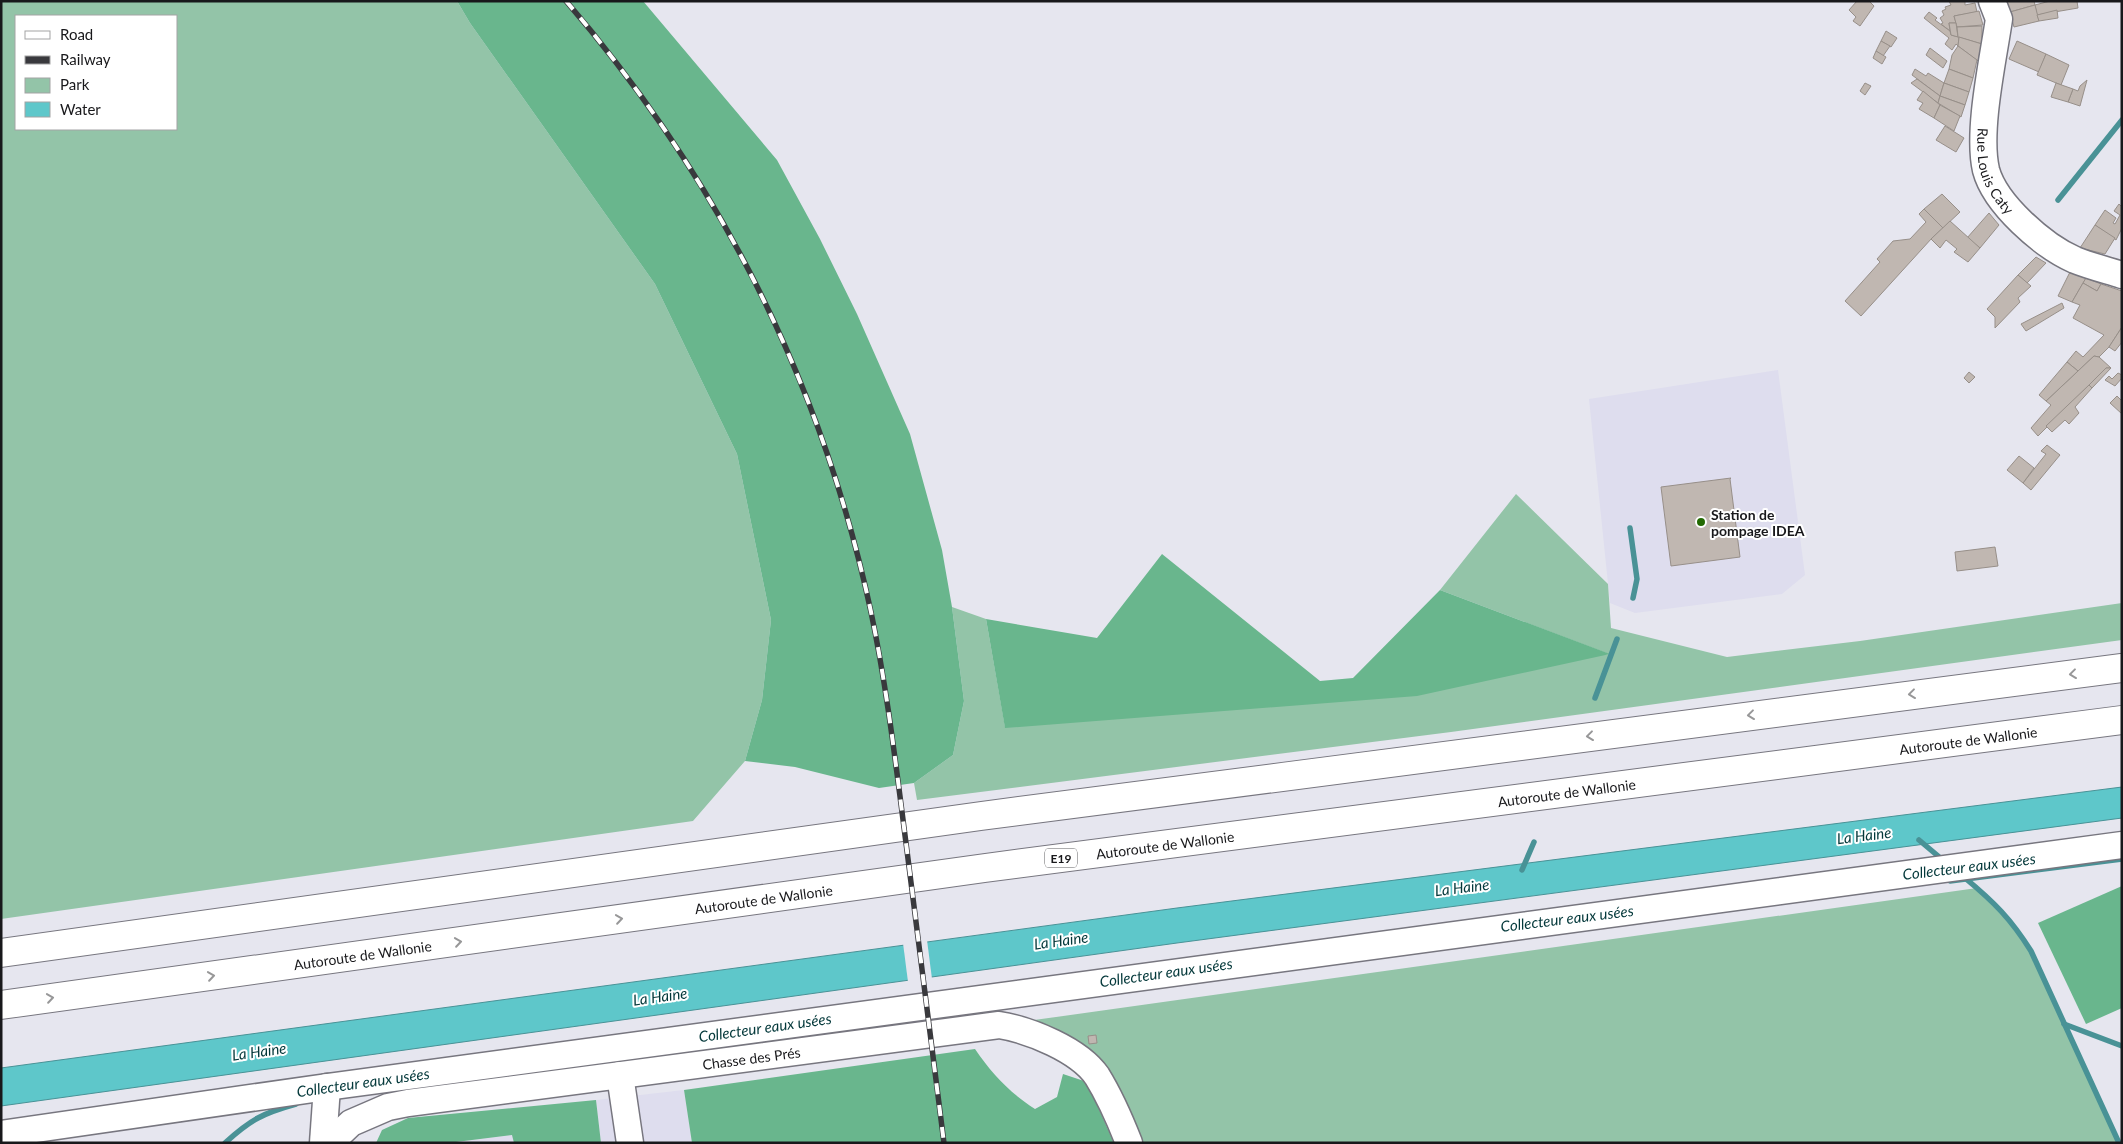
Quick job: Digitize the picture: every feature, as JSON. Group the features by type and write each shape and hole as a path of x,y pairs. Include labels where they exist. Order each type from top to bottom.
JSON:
{"highway":[{"path":"1,953 991,814 2122,668"},
{"name":"Autoroute de Wallonie","path":"1,1005 995,867 2122,720"}],"street":[{"name":"Rue Louis Caty","path":"1992,1 1999,19 1984,133 1984,149 1990,182 2015,216 2057,250 2075,260 2122,275"},
{"path":"1,1134 327,1087 2122,845"},
{"name":"Chasse des Prés","path":"330,1143 351,1123 388,1107 418,1101 999,1025 1017,1028 1062,1047 1096,1075 1118,1116 1129,1143"},
{"path":"620,1075 630,1143"},
{"path":"323,1143 327,1087"}],"shaded area":[{"path":"1778,370 1805,575 1782,594 1635,613 1610,603 1589,399"},
{"path":"684,1090 692,1143 601,1143 596,1100"},
{"path":"513,1135 514,1143 448,1143"}],"green space":[{"path":"1,1 457,1 470,23 655,284 737,454 771,620 762,700 745,761 693,821 1,919"},
{"path":"457,1 643,1 777,160 820,239 857,314 910,434 942,550 952,607 964,701 953,755 914,783 879,788 795,767 745,761 762,700 771,620 737,454 655,284 470,23"},
{"path":"1516,494 1608,584 1611,628 1727,657 1860,641 2122,603 2122,640 1451,732 917,800 914,783 953,755 964,701 952,607 986,619 1005,727 1609,654 1440,590"},
{"path":"1162,554 1320,681 1353,678 1440,590 1610,654 1417,696 1005,728 986,619 1097,638"},
{"path":"2122,886 2122,1008 2086,1024 2038,923"},
{"path":"1977,888 2007,917 2031,951 2119,1143 1129,1143 1096,1075 999,1025"},
{"path":"975,1049 1002,1082 1035,1109 1057,1097 1063,1074 1087,1082 1114,1143 692,1143 684,1090"},
{"path":"596,1100 601,1143 514,1143 512,1135 448,1143 376,1143 382,1130 408,1118"}],"water":[{"name":"La Haine","path":"2122,787 2122,818 1177,943 1,1106 1,1068 1177,908"}],"pier":[{"path":"927,940 932,979 908,982 903,943"}],"building":[{"path":"1857,1 1869,1 1874,6 1860,26 1853,21 1856,17 1849,10"},
{"path":"1949,1 1965,1 1965,5 1975,3 1977,12 1954,16 1956,23 1949,23 1950,31 1941,24 1943,23 1940,18 1944,15 1942,11 1946,9 1945,7 1951,5"},
{"path":"2007,1 2034,1 2035,5 2010,12"},
{"path":"2050,1 2077,1 2078,8 2037,15 2035,5"},
{"path":"2035,5 2039,21 2014,27 2010,12"},
{"path":"2057,10 2058,18 2039,21 2037,15"},
{"path":"1979,11 1983,25 1957,27 1954,16"},
{"path":"1929,12 1937,18 1935,20 1950,31 1951,35 1959,37 1958,46 1956,44 1952,50 1945,44 1949,38 1924,18"},
{"path":"1949,23 1956,23 1958,37 1951,35"},
{"path":"1982,26 1982,44 1958,37 1957,27"},
{"path":"1886,31 1897,38 1891,47 1881,41"},
{"path":"1959,37 1982,44 1978,61 1958,46"},
{"path":"1881,41 1890,46 1883,56 1876,51"},
{"path":"2017,41 2046,54 2039,72 2009,59"},
{"path":"1958,46 1977,60 1973,78 1949,69 1952,55"},
{"path":"1930,48 1947,61 1943,68 1926,55"},
{"path":"1876,51 1886,57 1882,64 1873,58"},
{"path":"2046,54 2069,65 2061,85 2037,75"},
{"path":"1915,69 1926,76 1928,73 1944,83 1940,96 1912,75"},
{"path":"1949,69 1973,78 1969,92 1944,83"},
{"path":"1917,79 1940,96 1938,103 1911,83"},
{"path":"2087,80 2080,106 2068,102 2073,89 2078,91 2080,86"},
{"path":"1865,83 1871,86 1865,95 1860,91"},
{"path":"1944,83 1969,92 1965,105 1940,96"},
{"path":"2056,83 2073,89 2068,102 2051,97"},
{"path":"1923,91 1940,105 1934,118 1919,109 1923,103 1917,100"},
{"path":"1940,96 1965,105 1961,117 1938,103"},
{"path":"1940,105 1960,116 1954,131 1934,118"},
{"path":"1945,126 1964,138 1956,152 1936,140"},
{"path":"1942,194 1960,212 1943,228 1924,209"},
{"path":"2119,204 2122,207 2122,228 2116,240 2095,225 2105,210 2116,218 2113,223 2115,224 2120,215 2114,211"},
{"path":"1924,209 1943,228 1861,316 1845,301 1880,262 1877,259 1893,241 1910,239 1926,222 1919,214"},
{"path":"1989,213 1999,225 1980,248 1967,238"},
{"path":"1950,221 1980,248 1968,262 1954,252 1957,249 1946,240 1940,248 1931,239"},
{"path":"2095,225 2115,238 2105,254 2080,248"},
{"path":"2036,257 2046,263 2027,283 2018,275"},
{"path":"2070,272 2086,278 2072,302 2058,296"},
{"path":"2018,275 2031,286 2018,298 2020,302 1995,328 1995,317 1987,309"},
{"path":"2086,278 2101,284 2097,291 2083,283"},
{"path":"2083,283 2097,291 2101,284 2122,291 2122,327 2109,347 2099,357 2094,356 2078,371 2067,362 2076,351 2083,357 2104,335 2073,318 2080,305 2072,302"},
{"path":"2062,303 2064,308 2026,331 2021,324"},
{"path":"2122,327 2122,342 2115,351 2109,347"},
{"path":"2094,356 2099,357 2111,368 2106,368 2038,436 2031,428 2051,405 2046,401"},
{"path":"2067,362 2078,371 2046,401 2039,395"},
{"path":"2106,368 2111,368 2092,388 2089,385"},
{"path":"1969,372 1975,377 1969,383 1964,378"},
{"path":"2118,373 2122,375 2122,378 2115,386 2105,380 2109,376 2112,379"},
{"path":"2089,385 2092,388 2075,407 2079,413 2069,424 2065,420 2052,432 2046,426"},
{"path":"2117,396 2122,401 2122,414 2110,403"},
{"path":"2047,445 2060,455 2031,490 2023,483 2046,454 2041,451"},
{"path":"2019,456 2034,468 2023,483 2007,470"},
{"name":"Station de pompage IDEA","path":"1731,478 1740,557 1671,566 1661,487"},
{"path":"1995,547 1998,566 1957,571 1955,552"},
{"path":"1096,1035 1097,1043 1089,1044 1088,1036"}],"waterway":[{"path":"2058,200 2122,120"},
{"path":"1630,528 1637,579 1633,598"},
{"path":"1595,698 1617,639"},
{"path":"1919,840 1944,861"},
{"path":"1522,870 1534,842"},
{"name":"Collecteur eaux usées","path":"1950,881 2122,859"},
{"path":"1965,878 2001,912 2016,929 2031,951 2119,1143"},
{"path":"2064,1024 2122,1046"},
{"name":"Collecteur eaux usées","path":"225,1143 242,1128 258,1118 296,1104"}],"railway":[{"path":"566,1 621,69 671,139 716,212 757,287 793,365 824,445 850,527 871,612 882,669 899,785 944,1143"}],"place":[{"name":"Station de pompage IDEA","path":"1701,522"}]}
